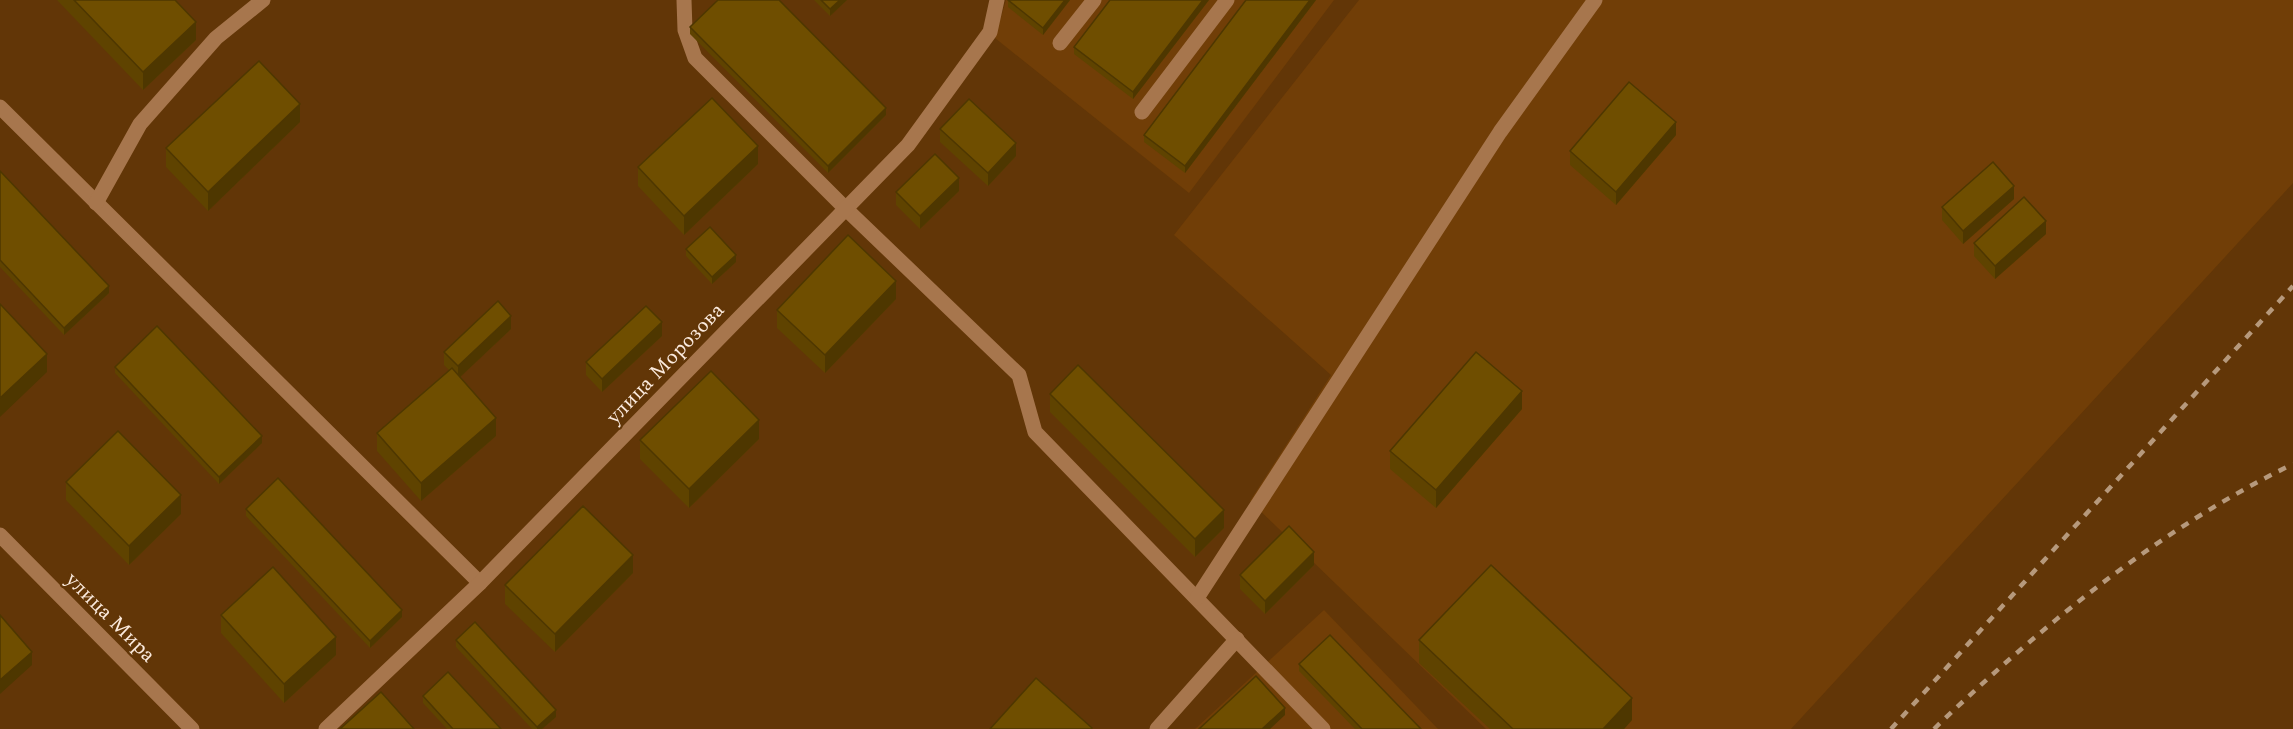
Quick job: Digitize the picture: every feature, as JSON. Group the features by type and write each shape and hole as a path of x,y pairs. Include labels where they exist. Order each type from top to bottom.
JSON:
{"street":[{"path":"96,203 140,124 216,38 262,0"},
{"path":"684,0 685,30 695,58 846,209 1019,375 1035,432 1323,729"},
{"name":"улица Морозова","path":"326,729 480,583 908,145 990,32 997,0"},
{"path":"1060,44 1094,0"},
{"path":"1142,112 1227,0"},
{"path":"1197,598 1500,132 1595,0"},
{"path":"0,106 480,583"},
{"name":"улица Мира","path":"0,535 192,729"},
{"path":"1157,729 1237,639"}],"shaded area":[{"path":"1006,0 1334,0 1189,193 995,38"},
{"path":"1359,0 2293,0 2293,183 1791,729 1486,729 1250,501 1331,375 1174,235"},
{"path":"1324,610 1438,729 1195,729"}],"building":[{"path":"74,0 175,0 196,22 143,72"},
{"path":"718,0 779,0 886,108 828,166 690,27"},
{"path":"821,0 840,0 830,9"},
{"path":"1008,0 1065,0 1043,28"},
{"path":"1110,0 1203,0 1133,92 1074,47"},
{"path":"1246,0 1310,0 1185,166 1144,135"},
{"path":"259,61 300,104 208,192 166,148"},
{"path":"1629,82 1676,122 1616,192 1570,151"},
{"path":"712,98 758,146 684,216 638,167"},
{"path":"969,99 1016,143 988,173 940,129"},
{"path":"935,154 959,178 920,216 896,192"},
{"path":"1993,162 2014,186 1963,231 1942,207"},
{"path":"0,171 109,286 64,328 0,260"},
{"path":"2024,197 2046,221 1995,266 1974,243"},
{"path":"710,227 736,255 712,277 686,249"},
{"path":"848,235 896,281 825,355 777,310"},
{"path":"498,301 511,316 458,366 444,352"},
{"path":"0,304 47,354 0,398"},
{"path":"646,306 662,322 602,379 586,362"},
{"path":"157,326 262,436 219,477 115,367"},
{"path":"1476,352 1522,391 1436,490 1390,451"},
{"path":"1078,365 1224,510 1195,539 1050,394"},
{"path":"452,368 496,418 421,483 377,433"},
{"path":"711,371 759,420 689,489 640,440"},
{"path":"118,431 181,495 129,546 66,482"},
{"path":"278,478 402,610 370,641 246,509"},
{"path":"583,506 633,555 555,634 505,585"},
{"path":"1289,526 1314,552 1265,601 1240,575"},
{"path":"1491,565 1632,698 1603,729 1513,729 1419,640"},
{"path":"273,567 336,637 284,684 221,615"},
{"path":"0,615 32,652 0,680"},
{"path":"475,622 556,710 537,727 456,640"},
{"path":"1330,635 1421,729 1362,729 1299,664"},
{"path":"448,672 501,729 453,729 423,696"},
{"path":"1256,676 1285,708 1262,729 1199,729"},
{"path":"1036,678 1092,728 990,729"},
{"path":"381,692 414,729 340,729"}],"railway":[{"path":"1891,729 2293,286"},
{"path":"1934,729 2016,653 2103,582 2195,518 2293,464"}]}
